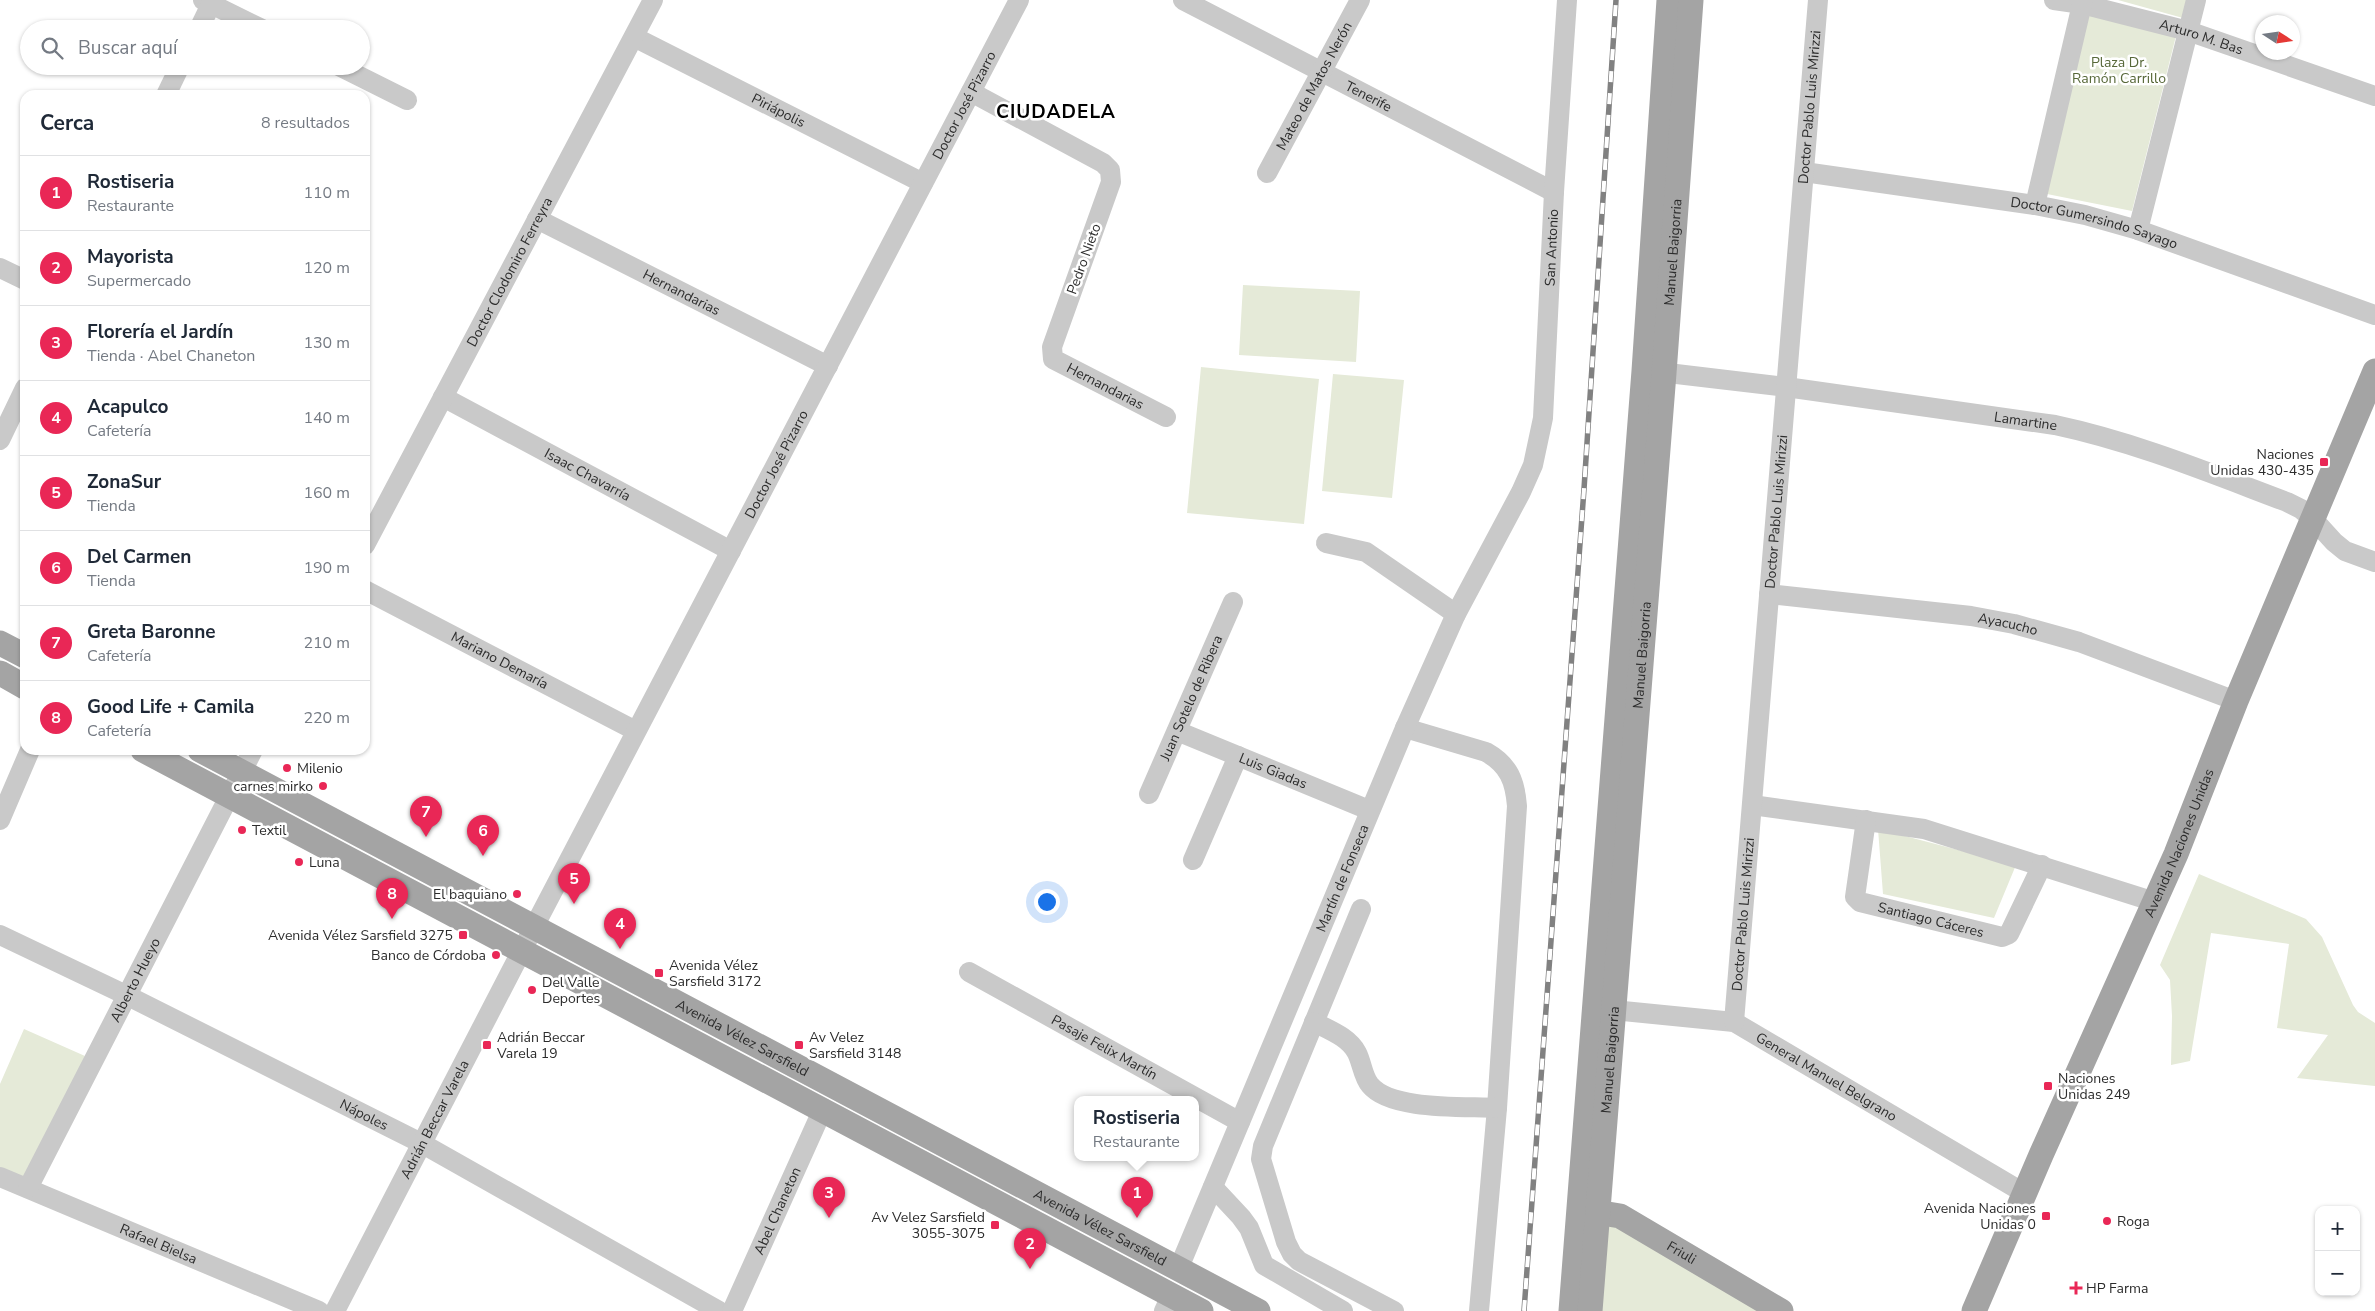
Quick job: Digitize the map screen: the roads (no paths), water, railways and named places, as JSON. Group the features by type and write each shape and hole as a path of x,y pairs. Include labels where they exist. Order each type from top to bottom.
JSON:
{"main road":[{"name":"Manuel Baigorria","path":"1571,1311 1587,1210 1613,1010 1654,372 1669,0"},
{"name":"Manuel Baigorria","path":"1590,1311 1587,1210 1654,372 1691,0"},
{"name":"Avenida Naciones Unidas","path":"1974,1311 2024,1193 2155,902 2236,701 2314,520 2375,371"},
{"path":"0,643 20,653"},
{"path":"0,673 20,683"},
{"name":"Avenida Vélez Sarsfield","path":"152,755 522,949 822,1111 1171,1306 1201,1311"},
{"name":"Avenida Vélez Sarsfield","path":"209,755 1258,1311"},
{"name":"Friuli","path":"1587,1210 1620,1216 1781,1311"}],"street":[{"name":"Doctor Clodomiro Ferreyra","path":"370,536 654,0"},
{"name":"Doctor José Pizarro","path":"534,927 1019,0"},
{"name":"Tenerife","path":"1183,0 1554,192"},
{"name":"Mateo de Matos Nerón","path":"1267,173 1360,0"},
{"name":"San Antonio","path":"1521,492 1533,465 1543,418 1554,192 1567,0"},
{"name":"Doctor Pablo Luis Mirizzi","path":"1734,1022 1818,0"},
{"name":"Arturo M. Bas","path":"2054,0 2082,2 2188,31 2375,96"},
{"path":"2138,230 2196,0"},
{"path":"202,20 209,1 245,20"},
{"path":"2035,205 2082,2"},
{"name":"Piriápolis","path":"634,37 924,183"},
{"path":"168,90 176,75"},
{"path":"357,75 407,100"},
{"name":"Pedro Nieto","path":"971,92 1103,163 1110,170 1112,182 1052,347"},
{"name":"Doctor Gumersindo Sayago","path":"1804,172 2035,205 2138,230 2375,315"},
{"name":"Hernandarias","path":"537,220 828,366"},
{"path":"0,268 20,278"},
{"name":"Hernandarias","path":"1052,347 1053,359 1166,417"},
{"name":"Lamartine","path":"1654,372 1786,387 2055,425 2092,433 2128,443 2287,502 2301,509 2345,551 2375,562"},
{"name":"Isaac Chavarría","path":"443,397 731,551"},
{"path":"0,440 20,398"},
{"name":"Martín de Fonseca","path":"1178,1270 1369,810 1405,728 1456,614 1521,492"},
{"path":"1326,543 1366,552 1456,614"},
{"name":"Mariano Demaría","path":"370,593 636,731"},
{"name":"Ayacucho","path":"1769,594 1971,616 2014,624 2079,642 2236,701"},
{"name":"Juan Sotelo de Ribera","path":"1149,794 1233,602"},
{"path":"1405,728 1486,752 1505,766 1516,789 1517,806 1498,1108 1479,1311"},
{"name":"Luis Giadas","path":"1177,731 1369,810"},
{"path":"0,820 28,755"},
{"path":"241,772 250,755"},
{"path":"1193,860 1238,756"},
{"name":"Alberto Hueyo","path":"28,1188 241,772"},
{"path":"1752,805 1903,825 1948,835 2155,902"},
{"name":"Santiago Cáceres","path":"1866,820 1855,897 1860,902 2002,937 2008,934 2042,865"},
{"path":"1361,908 1263,1146 1261,1159 1286,1242 1292,1254 1299,1261 1394,1311"},
{"name":"Adrián Beccar Varela","path":"335,1311 534,927"},
{"name":"Nápoles","path":"0,935 126,995 421,1143 720,1311"},
{"name":"Pasaje Felix Martín","path":"969,972 1193,1096"},
{"name":"General Manuel Belgrano","path":"1613,1010 1734,1022 2024,1193"},
{"path":"1314,1022 1347,1040 1356,1052 1369,1084 1378,1092 1405,1102 1498,1108"},
{"name":"Pasaje Felix Martín","path":"1199,1099 1240,1122"},
{"name":"Abel Chaneton","path":"732,1311 822,1111"},
{"name":"Rafael Bielsa","path":"0,1177 319,1311"},
{"path":"1213,1187 1249,1228 1264,1265 1343,1311"}],"railway":[{"path":"1524,1311 1584,489 1616,0"}],"place":[{"name":"Naciones Unidas 430-435","path":"2324,462"},
{"name":"Milenio","path":"287,768"},
{"name":"carnes mirko","path":"323,786"},
{"name":"Textil","path":"242,830"},
{"name":"Greta Baronne","path":"426,837"},
{"name":"Del Carmen","path":"483,856"},
{"name":"Luna","path":"299,862"},
{"name":"El baquiano","path":"517,894"},
{"name":"ZonaSur","path":"574,904"},
{"name":"Good Life + Camila","path":"392,919"},
{"name":"Avenida Vélez Sarsfield 3275","path":"463,935"},
{"name":"Acapulco","path":"620,949"},
{"name":"Banco de Córdoba","path":"496,955"},
{"name":"Avenida Vélez Sarsfield 3172","path":"659,973"},
{"name":"Del Valle Deportes","path":"532,990"},
{"name":"Adrián Beccar Varela 19","path":"487,1045"},
{"name":"Av Velez Sarsfield 3148","path":"799,1045"},
{"name":"Naciones Unidas 249","path":"2048,1086"},
{"name":"Avenida Naciones Unidas 0","path":"2046,1216"},
{"name":"Florería el Jardín","path":"829,1218"},
{"name":"Rostiseria","path":"1137,1218"},
{"name":"Roga","path":"2107,1221"},
{"name":"Av Velez Sarsfield 3055-3075","path":"995,1225"},
{"name":"Mayorista","path":"1030,1269"},
{"name":"HP Farma","path":"2076,1288"}],"district":[{"name":"CIUDADELA","path":"1056,112"}],"park label":[{"name":"Plaza Dr. Ramón Carrillo","path":"2119,70"}]}
